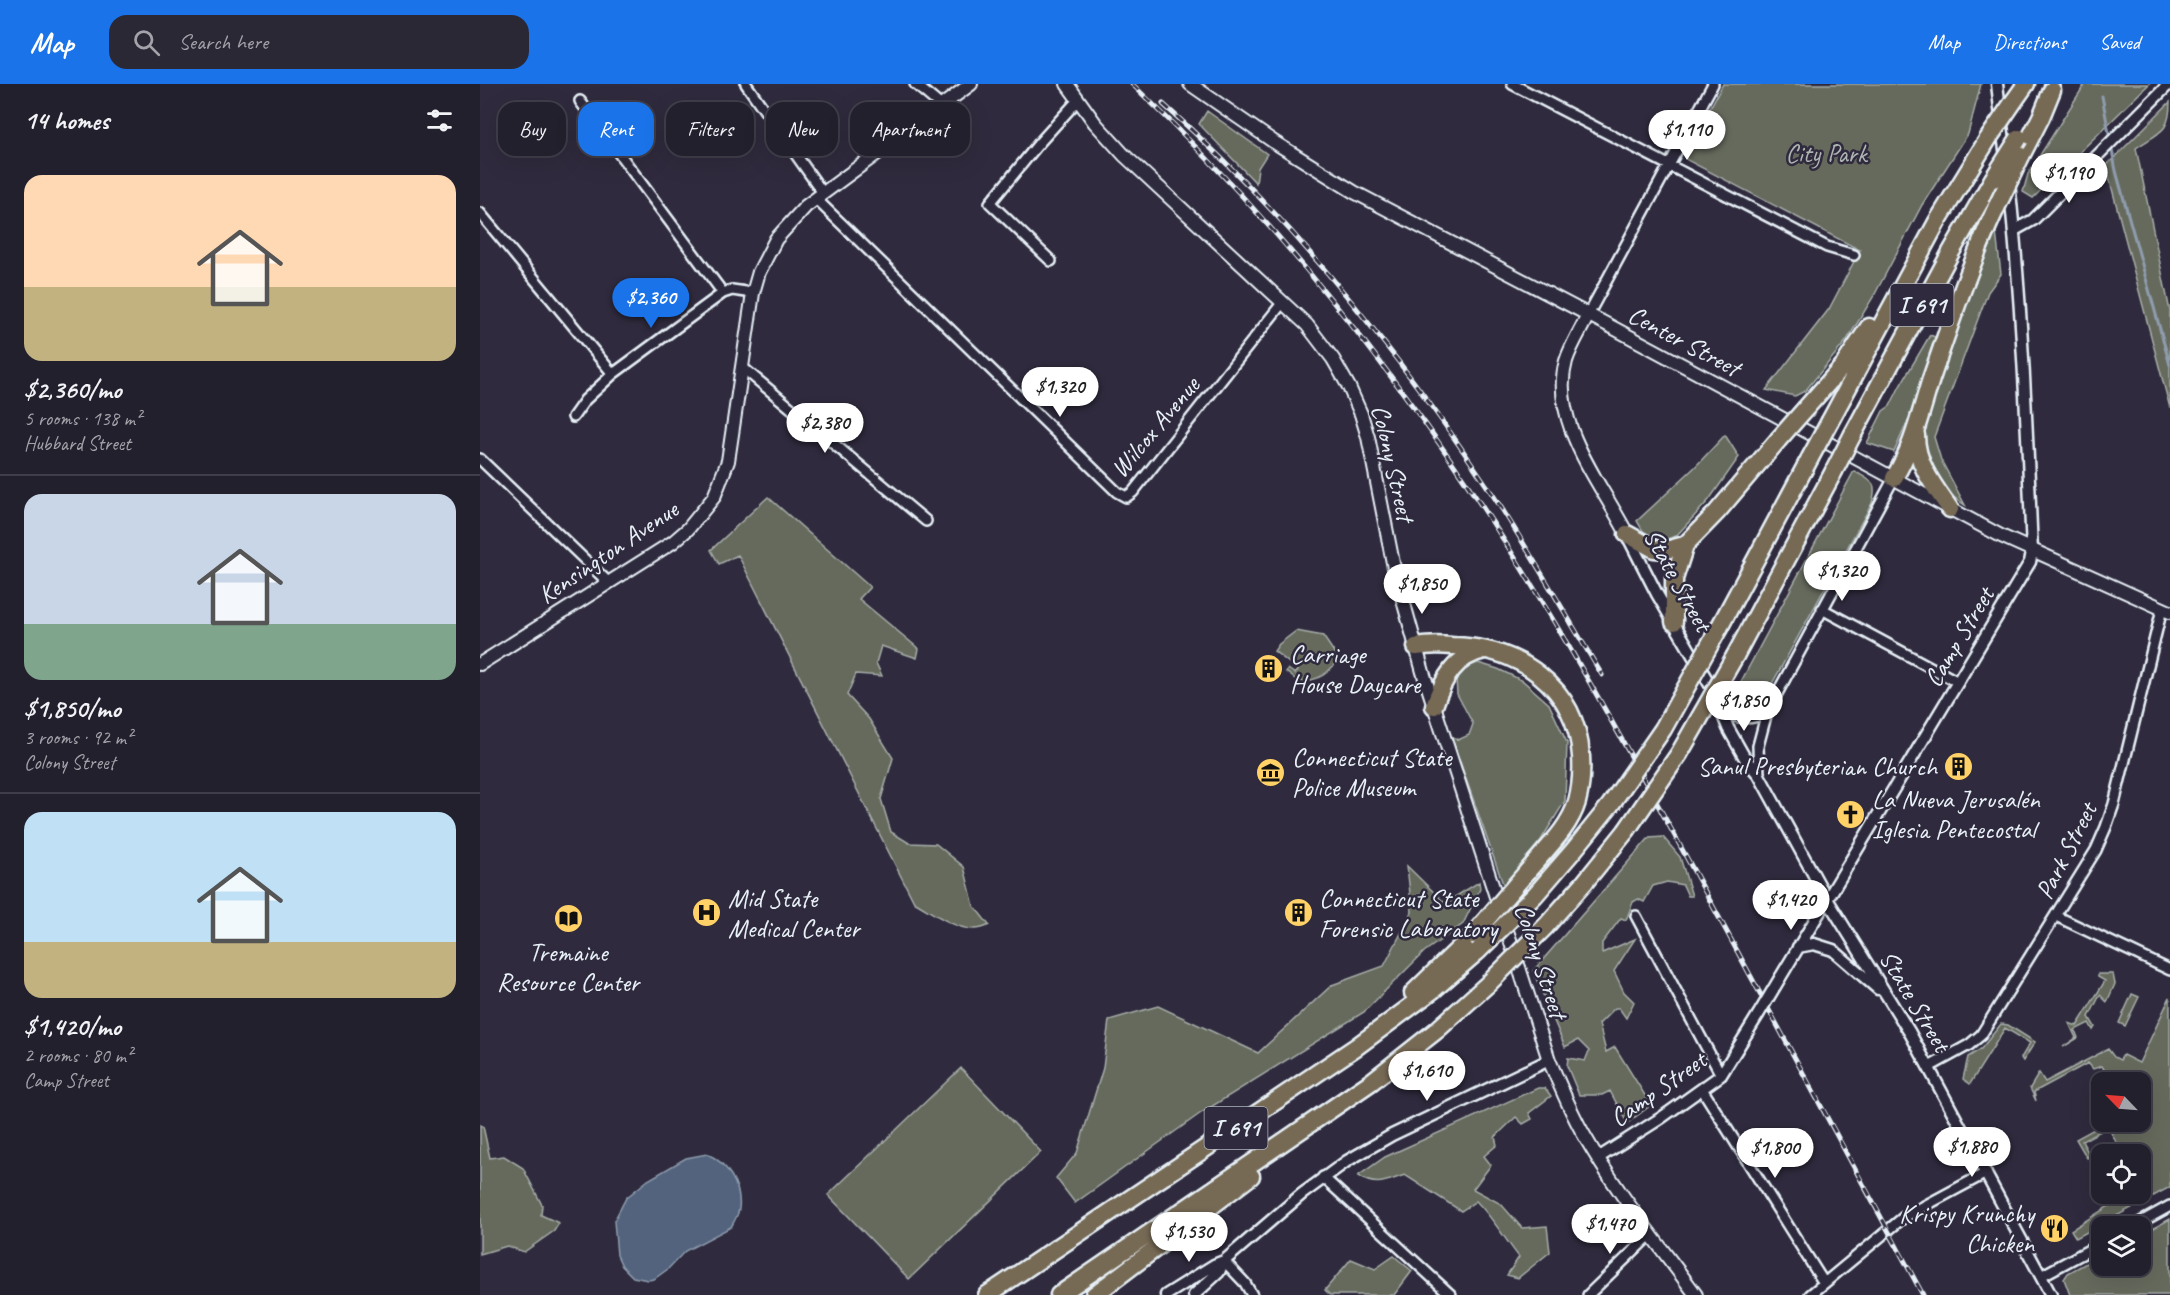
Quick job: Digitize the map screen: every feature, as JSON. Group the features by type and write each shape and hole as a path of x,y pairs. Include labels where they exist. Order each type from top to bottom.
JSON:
{"highway":[{"name":"I 691","path":"987,1295 1387,1026 1433,990 1476,943 1534,895 1574,851 1611,804 1663,729 1946,206 2026,84"},
{"name":"I 691","path":"1059,1295 1388,1069 1437,1030 1489,983 1545,927 1584,883 1626,831 1674,762 1735,656 1950,252 1993,178 2055,87"},
{"path":"1893,478 1906,458 1931,379 1969,274 1997,206 2055,87"},
{"path":"1674,622 1674,579 1685,545 1717,512 1844,365 1868,328 1893,303"},
{"path":"1916,429 1920,461 1931,482 1950,509"},
{"path":"1627,534 1656,550 1685,545"},
{"path":"1416,647 1456,646 1486,650 1518,660 1545,680 1566,706 1579,741 1581,777 1579,793 1567,824 1527,872 1476,943"},
{"path":"1434,706 1442,685 1453,667 1469,655 1486,650"},
{"path":"1094,1295 1244,1182 1264,1156"}],"main road":[{"name":"Kensington Avenue","path":"944,102 971,84"},
{"name":"Colony Street","path":"1067,84 1110,140 1127,158 1311,330 1333,359 1349,387 1361,414 1372,454 1394,568 1416,647 1549,1060 1579,1126 1598,1158 1696,1295"},
{"name":"Center Street","path":"1190,84 1274,142 1354,192 2032,552 2166,611"},
{"name":"Kensington Avenue","path":"480,664 673,542 688,529 714,497 728,461 753,293 759,272 776,239 790,222 819,196 872,156"},
{"name":"State Street","path":"1588,315 1566,359 1562,384 1563,403 1577,443 1627,534"}],"street":[{"path":"746,84 819,196"},
{"path":"915,84 936,102"},
{"path":"1512,84 1827,247 1854,255"},
{"path":"1588,315 1713,84"},
{"name":"Camp Street","path":"1598,1158 1721,1074 2025,571 2032,552 2014,230 1996,84"},
{"path":"2014,230 2033,220 2169,84"},
{"path":"1051,261 990,203 1078,100"},
{"path":"580,101 723,293"},
{"name":"Wilcox Avenue","path":"819,196 1117,492 1126,497 1283,302"},
{"path":"480,213 613,374"},
{"path":"573,417 585,400 613,374 723,293 732,290 753,293"},
{"path":"742,367 926,521"},
{"path":"480,459 609,583"},
{"path":"1759,775 1758,746 1767,712 1893,478"},
{"name":"State Street","path":"1627,534 1713,690 1738,747 1759,775 1827,899 1929,1067 2051,1295"},
{"path":"1822,609 1958,682"},
{"name":"Park Street","path":"1929,1067 1969,1045 1981,1035 2096,850 2114,804 2166,611"},
{"path":"1721,710 1735,717 1747,719 1767,712"},
{"path":"1636,916 1721,1074"},
{"path":"2056,916 2170,970"},
{"path":"1798,947 1814,944 1833,950 1888,998"},
{"path":"1166,1295 1214,1264 1224,1261 1323,1177 1362,1151 1549,1060"},
{"path":"1702,1089 1824,1283"},
{"path":"1810,1295 1904,1217 1986,1173"},
{"path":"1323,1177 1451,1295"},
{"path":"2151,1216 2170,1206"},
{"path":"1588,1295 1651,1234"},
{"path":"2041,1276 2091,1249"},
{"path":"1194,1295 1219,1272 1224,1261"},
{"path":"1224,1261 1245,1283 1252,1295"}],"green space":[{"name":"City Park","path":"1723,84 1981,84 1968,134 1922,205 1875,294 1847,340 1805,391 1795,396 1766,390 1829,309 1860,250 1687,160 1684,156"},
{"path":"2085,84 2149,84 2033,198 2023,192 2028,174"},
{"path":"2170,102 2168,120 2162,131 2136,148 2170,311 2170,408 2106,166"},
{"path":"1207,111 1267,154 1258,168 1256,183 1199,124"},
{"path":"1996,232 2001,274 1988,292 1934,437 1941,460 1965,505 1947,491 1934,474 1926,453 1924,430 1980,262"},
{"path":"1930,335 1935,337 1909,418 1894,452 1867,443 1883,411 1890,406"},
{"path":"1725,435 1739,457 1709,500 1676,536 1667,539 1643,531 1637,521 1695,467"},
{"path":"1854,471 1874,486 1872,503 1768,691 1752,702 1743,703 1735,696 1737,689"},
{"path":"768,497 870,587 859,599 919,649 917,658 881,646 876,663 882,676 856,674 847,695 869,719 893,758 881,799 891,832 909,843 936,844 964,867 974,906 989,925 970,929 960,927 914,902 738,555 719,564 711,550"},
{"path":"1296,631 1323,636 1338,658 1327,673 1299,682 1286,672 1288,669 1295,674 1298,670 1274,651 1279,644"},
{"path":"1478,663 1498,669 1523,681 1549,704 1567,743 1565,801 1541,840 1504,887 1451,736 1458,740 1469,735 1473,724 1457,694 1456,678 1467,667"},
{"path":"1663,837 1680,857 1692,896 1688,896 1683,885 1667,882 1653,886 1644,902 1638,899 1633,902 1626,920 1621,918 1602,943 1602,953 1635,939 1614,971 1624,992 1634,1002 1626,1018 1619,1008 1615,1008 1599,1024 1606,1052 1615,1047 1651,1105 1627,1123 1610,1091 1602,1095 1579,1095 1567,1066 1568,1058 1585,1061 1589,1051 1578,1040 1565,1047 1533,971 1649,838"},
{"path":"1407,866 1445,903 1479,882 1480,889 1463,924 1424,952 1364,1012 1201,1113 1075,1203 1056,1178 1077,1153 1103,1068 1109,1020 1158,1006 1258,1053 1332,985 1384,966 1412,912"},
{"path":"2098,974 2113,974 2115,984 2107,1002 2100,995 2089,1017 2095,1027 2093,1030 2089,1023 2075,1030 2078,1038 2063,1047 2076,1038 2069,1023 2077,1026 2105,981 2098,977"},
{"path":"2132,994 2139,997 2125,1026 2119,1023"},
{"path":"2170,997 2170,1187 2151,1197 2151,1144 2117,1144 2111,1132 2151,1132 2151,1072 2106,1072 2102,1066 2093,1069 2088,1063 2034,1092 2036,1101 2030,1088 2039,1073 2045,1082 2108,1049 2114,1057 2120,1060 2123,1055 2139,1063"},
{"path":"2001,1024 2008,1025 2035,1042 2023,1061 2021,1058 2030,1043 2005,1028 1970,1084 1963,1079 1968,1057 1981,1049"},
{"path":"961,1068 1041,1152 909,1279 828,1195"},
{"path":"1538,1088 1545,1088 1551,1096 1529,1113 1532,1119 1523,1124 1516,1117 1495,1137 1497,1145 1484,1156 1491,1165 1473,1189 1501,1204 1522,1228 1547,1226 1550,1252 1518,1278 1507,1275 1519,1257 1476,1201 1461,1211 1405,1175 1376,1183 1358,1176 1385,1157"},
{"path":"480,1125 483,1126 490,1158 504,1156 523,1168 542,1205 541,1215 559,1223 554,1231 524,1252 507,1246 480,1254"},
{"path":"2091,1131 2099,1132 2082,1141 2090,1156 2087,1158 2076,1139"},
{"path":"2112,1204 2139,1204 2117,1216 2093,1216"},
{"path":"2091,1217 2091,1230 2076,1238 2071,1230"},
{"path":"2170,1219 2170,1295 2070,1295 2064,1279 2068,1273 2091,1260 2091,1276 2151,1276 2151,1229"},
{"path":"1394,1256 1412,1271 1394,1295 1330,1295 1325,1290 1351,1259 1375,1269"}],"water":[{"path":"707,1154 727,1169 738,1192 739,1209 731,1227 685,1251 668,1269 654,1279 633,1277 622,1266 617,1255 614,1221 626,1198 648,1180 686,1158"}],"waterway":[{"path":"2102,96 2110,139"},
{"path":"2111,145 2116,171 2170,365"}],"railway":[{"path":"1132,84 1225,177 1312,276 1393,380 1469,487 1535,590 1627,748 1923,1295"},
{"path":"1163,104 1209,147 1298,239 1380,337 1491,492 1602,675"}],"place":[{"name":"Carriage House Daycare","path":"1269,669"},
{"name":"Sanul Presbyterian Church","path":"1958,766"},
{"name":"Connecticut State Police Museum","path":"1271,772"},
{"name":"La Nueva Jerusalén Iglesia Pentecostal","path":"1851,814"},
{"name":"Mid State Medical Center","path":"707,913"},
{"name":"Connecticut State Forensic Laboratory","path":"1298,913"},
{"name":"Tremaine Resource Center","path":"568,918"},
{"name":"Krispy Krunchy Chicken","path":"2055,1228"}]}
